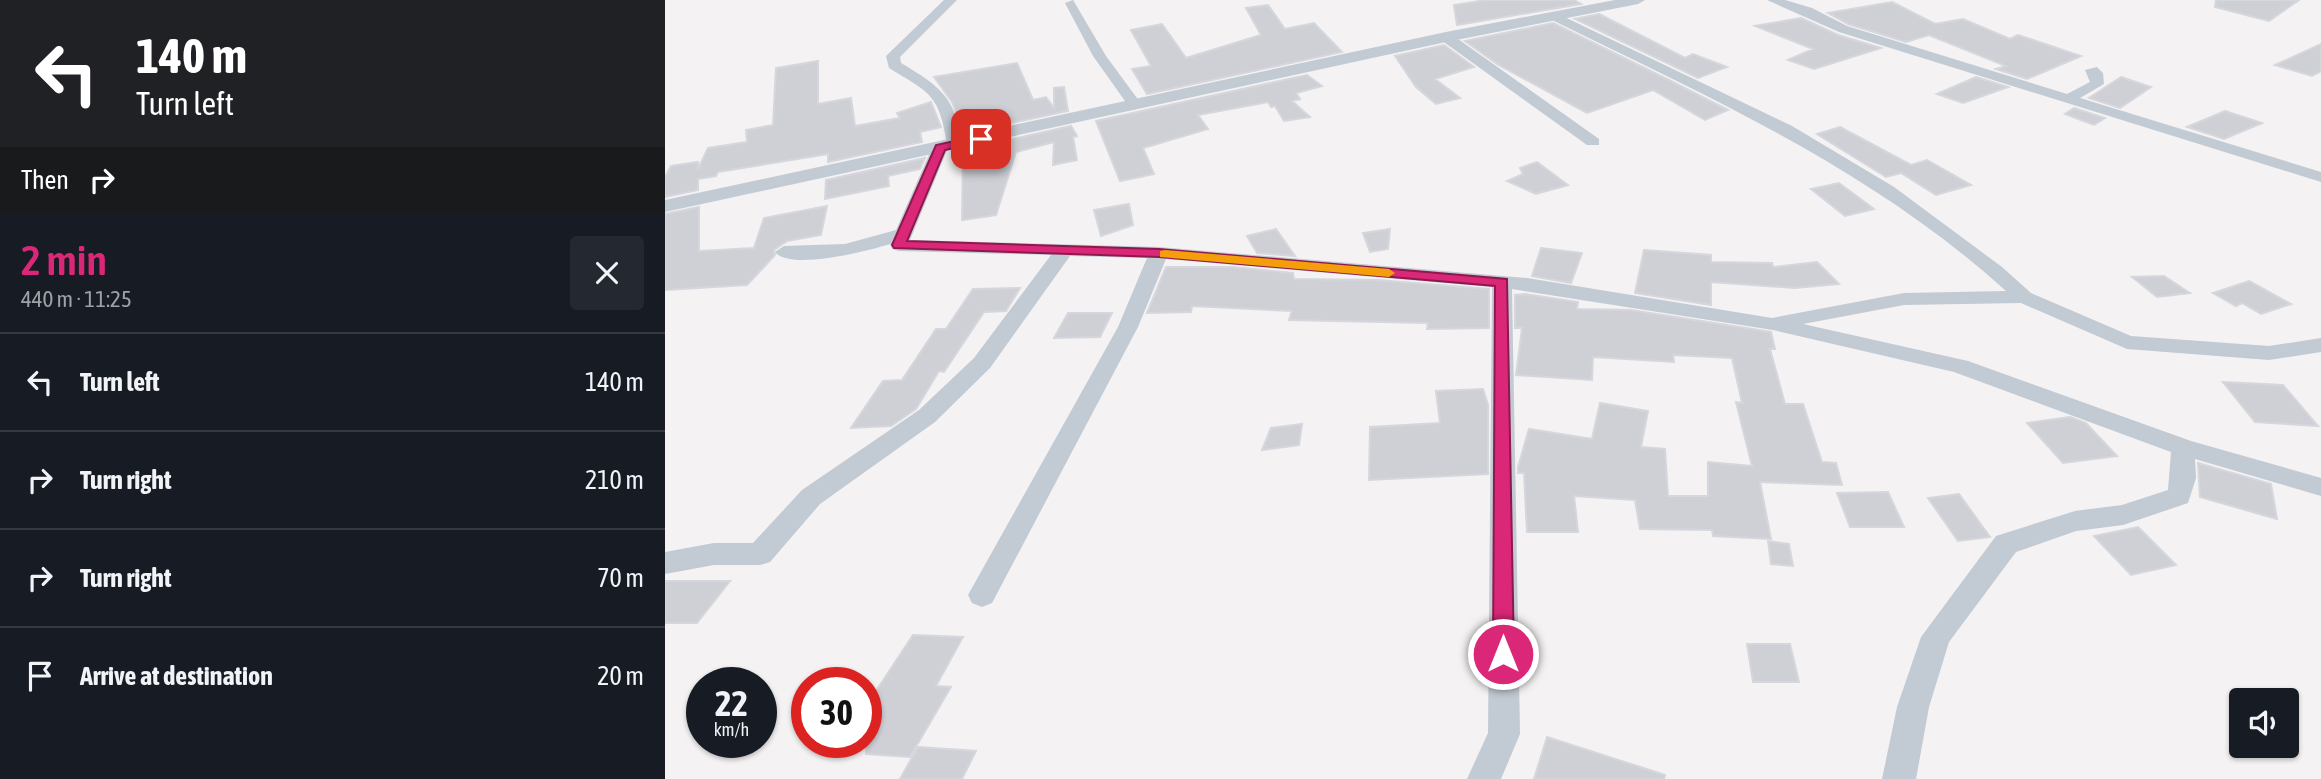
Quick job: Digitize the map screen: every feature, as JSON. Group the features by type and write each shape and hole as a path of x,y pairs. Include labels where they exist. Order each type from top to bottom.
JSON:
{"street":[{"path":"951,0 894,56 894,65 939,92 950,108 948,146 899,245 1066,248 1159,253 1502,282 1772,324 1961,366 2183,447 2321,487"},
{"path":"665,206 1446,37 1638,0"},
{"path":"1773,0 1808,11 1843,29 2321,177"},
{"path":"1071,3 1075,18 1092,47 1135,105"},
{"path":"1554,16 1787,129 1888,191 1996,271 2024,297 2127,342 2269,353 2321,345"},
{"path":"1446,37 1593,142"},
{"path":"2069,99 2097,84 2096,73 2092,70"},
{"path":"784,251 812,255 827,250 865,246 904,233"},
{"path":"665,563 714,554 760,554 811,497 927,416 982,363 1066,248"},
{"path":"982,595 1128,327 1159,253"},
{"path":"1484,779 1504,734 1502,282"},
{"path":"1772,324 1904,299 2024,297"},
{"path":"1899,779 1913,707 1936,637 2005,544 2075,521 2123,515 2179,496 2183,478 2183,447"}],"building":[{"path":"1486,0 1574,0 1581,4 1457,25 1454,5"},
{"path":"2216,0 2299,0 2269,21 2215,7"},
{"path":"1892,2 1935,24 1963,19 2010,39 2018,35 2081,56 2027,79 1996,69 2006,66 1929,35 1906,42 1848,24 1828,13"},
{"path":"1268,5 1285,29 1314,23 1342,52 1147,94 1132,69 1151,66 1131,30 1162,24 1186,58 1261,35 1246,8"},
{"path":"1599,14 1685,58 1693,54 1727,67 1698,78 1575,19"},
{"path":"1801,18 1838,35 1881,48 1814,69 1788,60 1813,49 1755,26"},
{"path":"1553,23 1728,110 1705,120 1653,90 1587,113 1497,64 1465,41"},
{"path":"2321,44 2321,71 2312,76 2275,65"},
{"path":"1444,45 1474,67 1435,79 1460,98 1436,104 1416,87 1395,56"},
{"path":"818,61 818,104 851,98 855,126 900,118 897,113 931,102 941,127 920,132 922,142 828,162 828,154 718,172 716,176 698,179 698,190 665,197 665,177 671,166 698,162 698,169 708,148 747,142 746,130 773,125 776,68"},
{"path":"1017,63 1033,100 1046,97 1054,108 1054,88 1064,87 1068,111 964,133 964,123 961,124 952,102 934,77"},
{"path":"1307,75 1322,86 1296,93 1300,99 1292,101 1310,117 1284,121 1275,106 1271,107 1268,102 1198,115 1208,129 1143,148 1154,174 1120,181 1096,121"},
{"path":"1976,77 2008,87 1963,103 1937,94"},
{"path":"2121,77 2151,87 2120,108 2089,98"},
{"path":"2074,108 2105,118 2094,125 2065,114"},
{"path":"2225,111 2262,123 2224,139 2187,127"},
{"path":"1071,126 1077,136 1073,137 1077,160 1053,165 1054,142 1016,152 996,215 962,220 963,150"},
{"path":"1840,127 1911,165 1927,160 1971,185 1936,195 1901,173 1886,177 1817,134"},
{"path":"925,158 920,169 888,176 889,186 825,199 826,180"},
{"path":"1537,162 1568,185 1536,194 1507,181 1523,174 1520,168"},
{"path":"1839,183 1874,209 1845,216 1811,189"},
{"path":"1129,204 1133,225 1101,236 1094,210"},
{"path":"827,206 821,235 787,241 774,250 775,255 747,285 665,290 665,214 699,207 699,251 754,248 764,218"},
{"path":"1276,229 1295,256 1257,253 1247,236"},
{"path":"1390,229 1388,249 1370,252 1363,233"},
{"path":"1541,248 1582,253 1571,283 1532,276"},
{"path":"1644,250 1711,255 1711,262 1772,263 1773,267 1817,262 1839,284 1795,288 1711,282 1711,305 1635,293"},
{"path":"1166,267 1233,267 1293,273 1294,279 1378,280 1489,289 1489,328 1427,329 1428,323 1289,320 1292,311 1192,306 1191,312 1147,313"},
{"path":"2164,276 2190,293 2157,297 2132,277"},
{"path":"2249,281 2291,304 2261,314 2242,303 2236,306 2213,293"},
{"path":"1020,288 1006,311 984,312 944,372 939,371 916,409 891,426 851,428 883,381 902,380 936,329 946,329 973,289"},
{"path":"1515,295 1578,302 1577,309 1631,310 1771,332 1775,349 1770,349 1785,404 1803,404 1822,462 1836,463 1842,485 1760,482 1771,539 1713,536 1712,530 1640,529 1635,500 1574,496 1578,532 1527,532 1524,473 1518,473 1518,467 1529,429 1592,439 1600,403 1648,411 1641,447 1665,449 1668,496 1708,496 1708,462 1752,466 1736,402 1742,403 1732,358 1673,355 1674,362 1593,357 1592,380 1516,375 1522,328 1515,328"},
{"path":"1068,313 1112,313 1100,337 1054,338"},
{"path":"2223,382 2283,385 2318,426 2255,422"},
{"path":"1483,389 1488,405 1488,474 1369,480 1370,427 1440,423 1436,391"},
{"path":"2070,417 2086,423 2117,456 2063,463 2027,423"},
{"path":"1302,424 1299,445 1262,450 1271,428"},
{"path":"2198,463 2271,484 2277,519 2200,497"},
{"path":"1888,492 1904,527 1850,527 1837,493"},
{"path":"1959,494 1990,537 1958,541 1928,498"},
{"path":"2138,527 2176,565 2131,575 2094,536"},
{"path":"1768,541 1789,544 1793,566 1771,564"},
{"path":"665,581 730,581 697,623 665,623"},
{"path":"913,635 963,637 936,686 951,687 910,757 882,755 882,682"},
{"path":"1747,644 1790,644 1799,682 1753,682"},
{"path":"1547,737 1665,775 1664,779 1534,779"},
{"path":"918,747 976,751 962,779 900,779"}],"slow traffic":[{"path":"1165,254 1389,273"}],"route":[{"path":"981,139 940,148 899,245 1066,248 1113,253 1159,253 1502,282 1503,654"}]}
